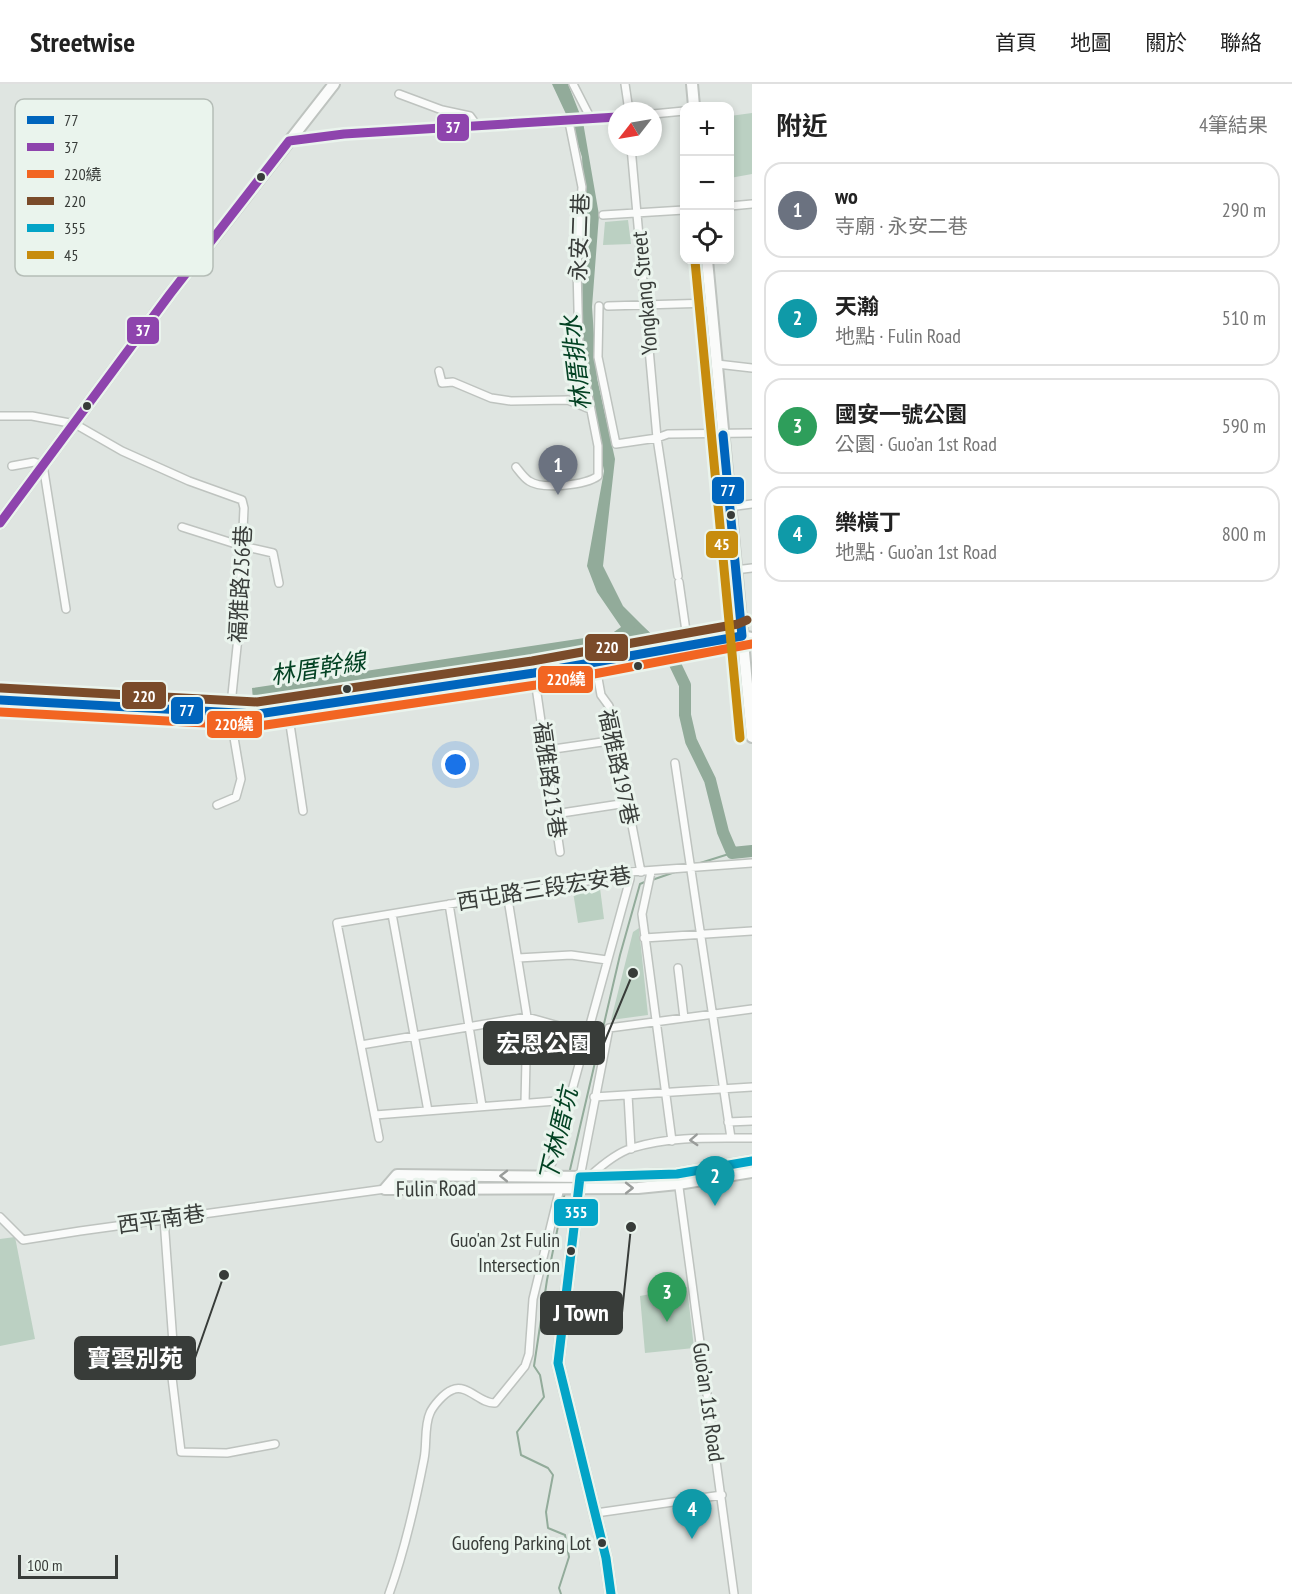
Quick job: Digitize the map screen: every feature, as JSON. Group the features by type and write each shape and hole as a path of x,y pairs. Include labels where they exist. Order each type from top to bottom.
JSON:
{"street":[{"path":"213,239 334,84"},
{"path":"573,84 590,119"},
{"path":"625,84 627,102"},
{"path":"692,84 694,102"},
{"path":"399,93 442,110 470,116 478,127"},
{"path":"662,113 680,111"},
{"path":"289,141 353,134 569,122 608,118"},
{"name":"永安二巷","path":"569,122 582,187 577,268 579,338 598,447 598,476"},
{"name":"Yongkang Street","path":"633,156 657,438 688,645"},
{"path":"734,206 752,204"},
{"path":"603,215 680,210"},
{"path":"707,264 735,570 749,635 752,732"},
{"path":"0,523 184,276"},
{"path":"608,306 711,303"},
{"path":"599,306 598,357 616,444 657,438 668,434 752,433"},
{"path":"717,364 752,368"},
{"path":"439,371 442,383 453,382 491,398 511,401 568,400 590,409"},
{"name":"福雅路256巷","path":"0,416 32,416 75,424 122,452 242,500 244,508 238,637 230,714 241,785 236,797 218,805"},
{"path":"12,466 34,462 43,465"},
{"path":"43,465 66,609"},
{"path":"516,467 529,481 549,486 579,484 598,476"},
{"path":"556,488 593,485 596,484 598,476"},
{"path":"729,507 752,504"},
{"path":"182,527 273,553 279,583"},
{"path":"735,570 752,568"},
{"path":"0,700 230,714 288,711 534,673 749,635"},
{"name":"福雅路197巷","path":"595,662 601,695 609,706 641,872"},
{"name":"福雅路213巷","path":"534,673 560,852"},
{"path":"288,711 303,811"},
{"path":"547,750 616,740"},
{"path":"675,763 731,1138"},
{"path":"555,814 627,803"},
{"name":"西屯路三段宏安巷","path":"361,1045 337,923 623,875 629,872 752,863"},
{"path":"552,1163 630,879 629,872"},
{"path":"651,872 642,914 672,1140"},
{"path":"507,893 528,1017 525,1103"},
{"path":"448,904 482,1107"},
{"path":"392,914 428,1111"},
{"path":"644,938 752,931"},
{"path":"518,958 571,955 608,960"},
{"path":"678,968 684,1018"},
{"path":"389,1594 414,1510 427,1446 429,1416 433,1407 451,1390 458,1389 471,1392 488,1403 495,1403 525,1366 529,1354 533,1299 572,1183 609,1028 752,1010"},
{"path":"379,1138 361,1045 528,1017 587,1034"},
{"path":"594,1097 752,1087"},
{"path":"628,1095 632,1149"},
{"path":"375,1115 569,1100"},
{"path":"728,1122 752,1121"},
{"path":"572,1183 632,1149 672,1140 752,1138"},
{"name":"Fulin Road","path":"678,1179 752,1161"},
{"name":"Fulin Road","path":"385,1189 678,1179 752,1172"},
{"name":"Guo’an 1st Road","path":"678,1179 734,1594"},
{"path":"572,1183 558,1363 609,1569 611,1594"},
{"name":"西平南巷","path":"0,1217 23,1240 385,1189"},
{"path":"164,1219 173,1343 170,1361 181,1452 227,1453 275,1444"},
{"path":"596,1513 722,1495"}],"shaded area":[{"path":"552,84 568,84 583,122 599,215 592,307 597,378 615,459 603,566 623,606 659,642 591,647 253,700 252,688 611,634 621,627 597,592 587,566 604,471 583,361 582,251 585,215 582,157 573,129"},
{"path":"752,113 752,174 734,177 734,156 734,115"},
{"path":"628,220 631,244 603,245 605,222"},
{"path":"600,888 604,919 578,923 573,892"},
{"path":"639,928 648,1015 611,1020 633,932"},
{"path":"15,1237 35,1339 0,1346 0,1239"},
{"path":"687,1287 694,1348 645,1353 640,1296"}],"waterway":[{"name":"下林厝坑","path":"639,631 674,662 685,685 685,715 691,741 710,780 723,832 732,853 752,851"},
{"name":"林厝幹線","path":"0,687 229,696"},
{"name":"林厝幹線","path":"235,696 253,696"},
{"name":"下林厝坑","path":"697,864 732,853"},
{"name":"下林厝坑","path":"652,880 675,872"},
{"name":"下林厝坑","path":"569,1174 620,955 640,884 647,881"},
{"name":"下林厝坑","path":"561,1594 559,1588 569,1557 565,1535 548,1528 546,1512 553,1475 548,1468 521,1455 517,1432 544,1397 540,1375 534,1366 547,1280 565,1192"}],"transit line":[{"name":"37","path":"289,141 344,134 608,118"},
{"name":"37","path":"213,239 289,141"},
{"name":"45","path":"695,264 740,738"},
{"name":"37","path":"0,523 184,276"},
{"name":"77","path":"723,435 742,636"},
{"name":"220","path":"1,688 257,702 532,661 738,624 747,620"},
{"name":"77","path":"0,700 258,714 534,673 742,636"},
{"name":"220繞","path":"0,712 259,726 536,685 752,644"},
{"name":"355","path":"611,1594 606,1558 558,1363 580,1177 677,1174 752,1161"}],"place":[{"name":"wo","path":"558,495"},
{"name":"宏恩公園","path":"633,973"},
{"name":"天瀚","path":"715,1206"},
{"name":"J Town","path":"631,1227"},
{"name":"Guo'an 2st Fulin Intersection","path":"571,1251"},
{"name":"寶雲別苑","path":"224,1275"},
{"name":"國安一號公園","path":"667,1322"},
{"name":"樂橫丁","path":"692,1539"},
{"name":"Guofeng Parking Lot","path":"602,1543"}],"water label":[{"name":"林厝排水","path":"576,363"}]}
